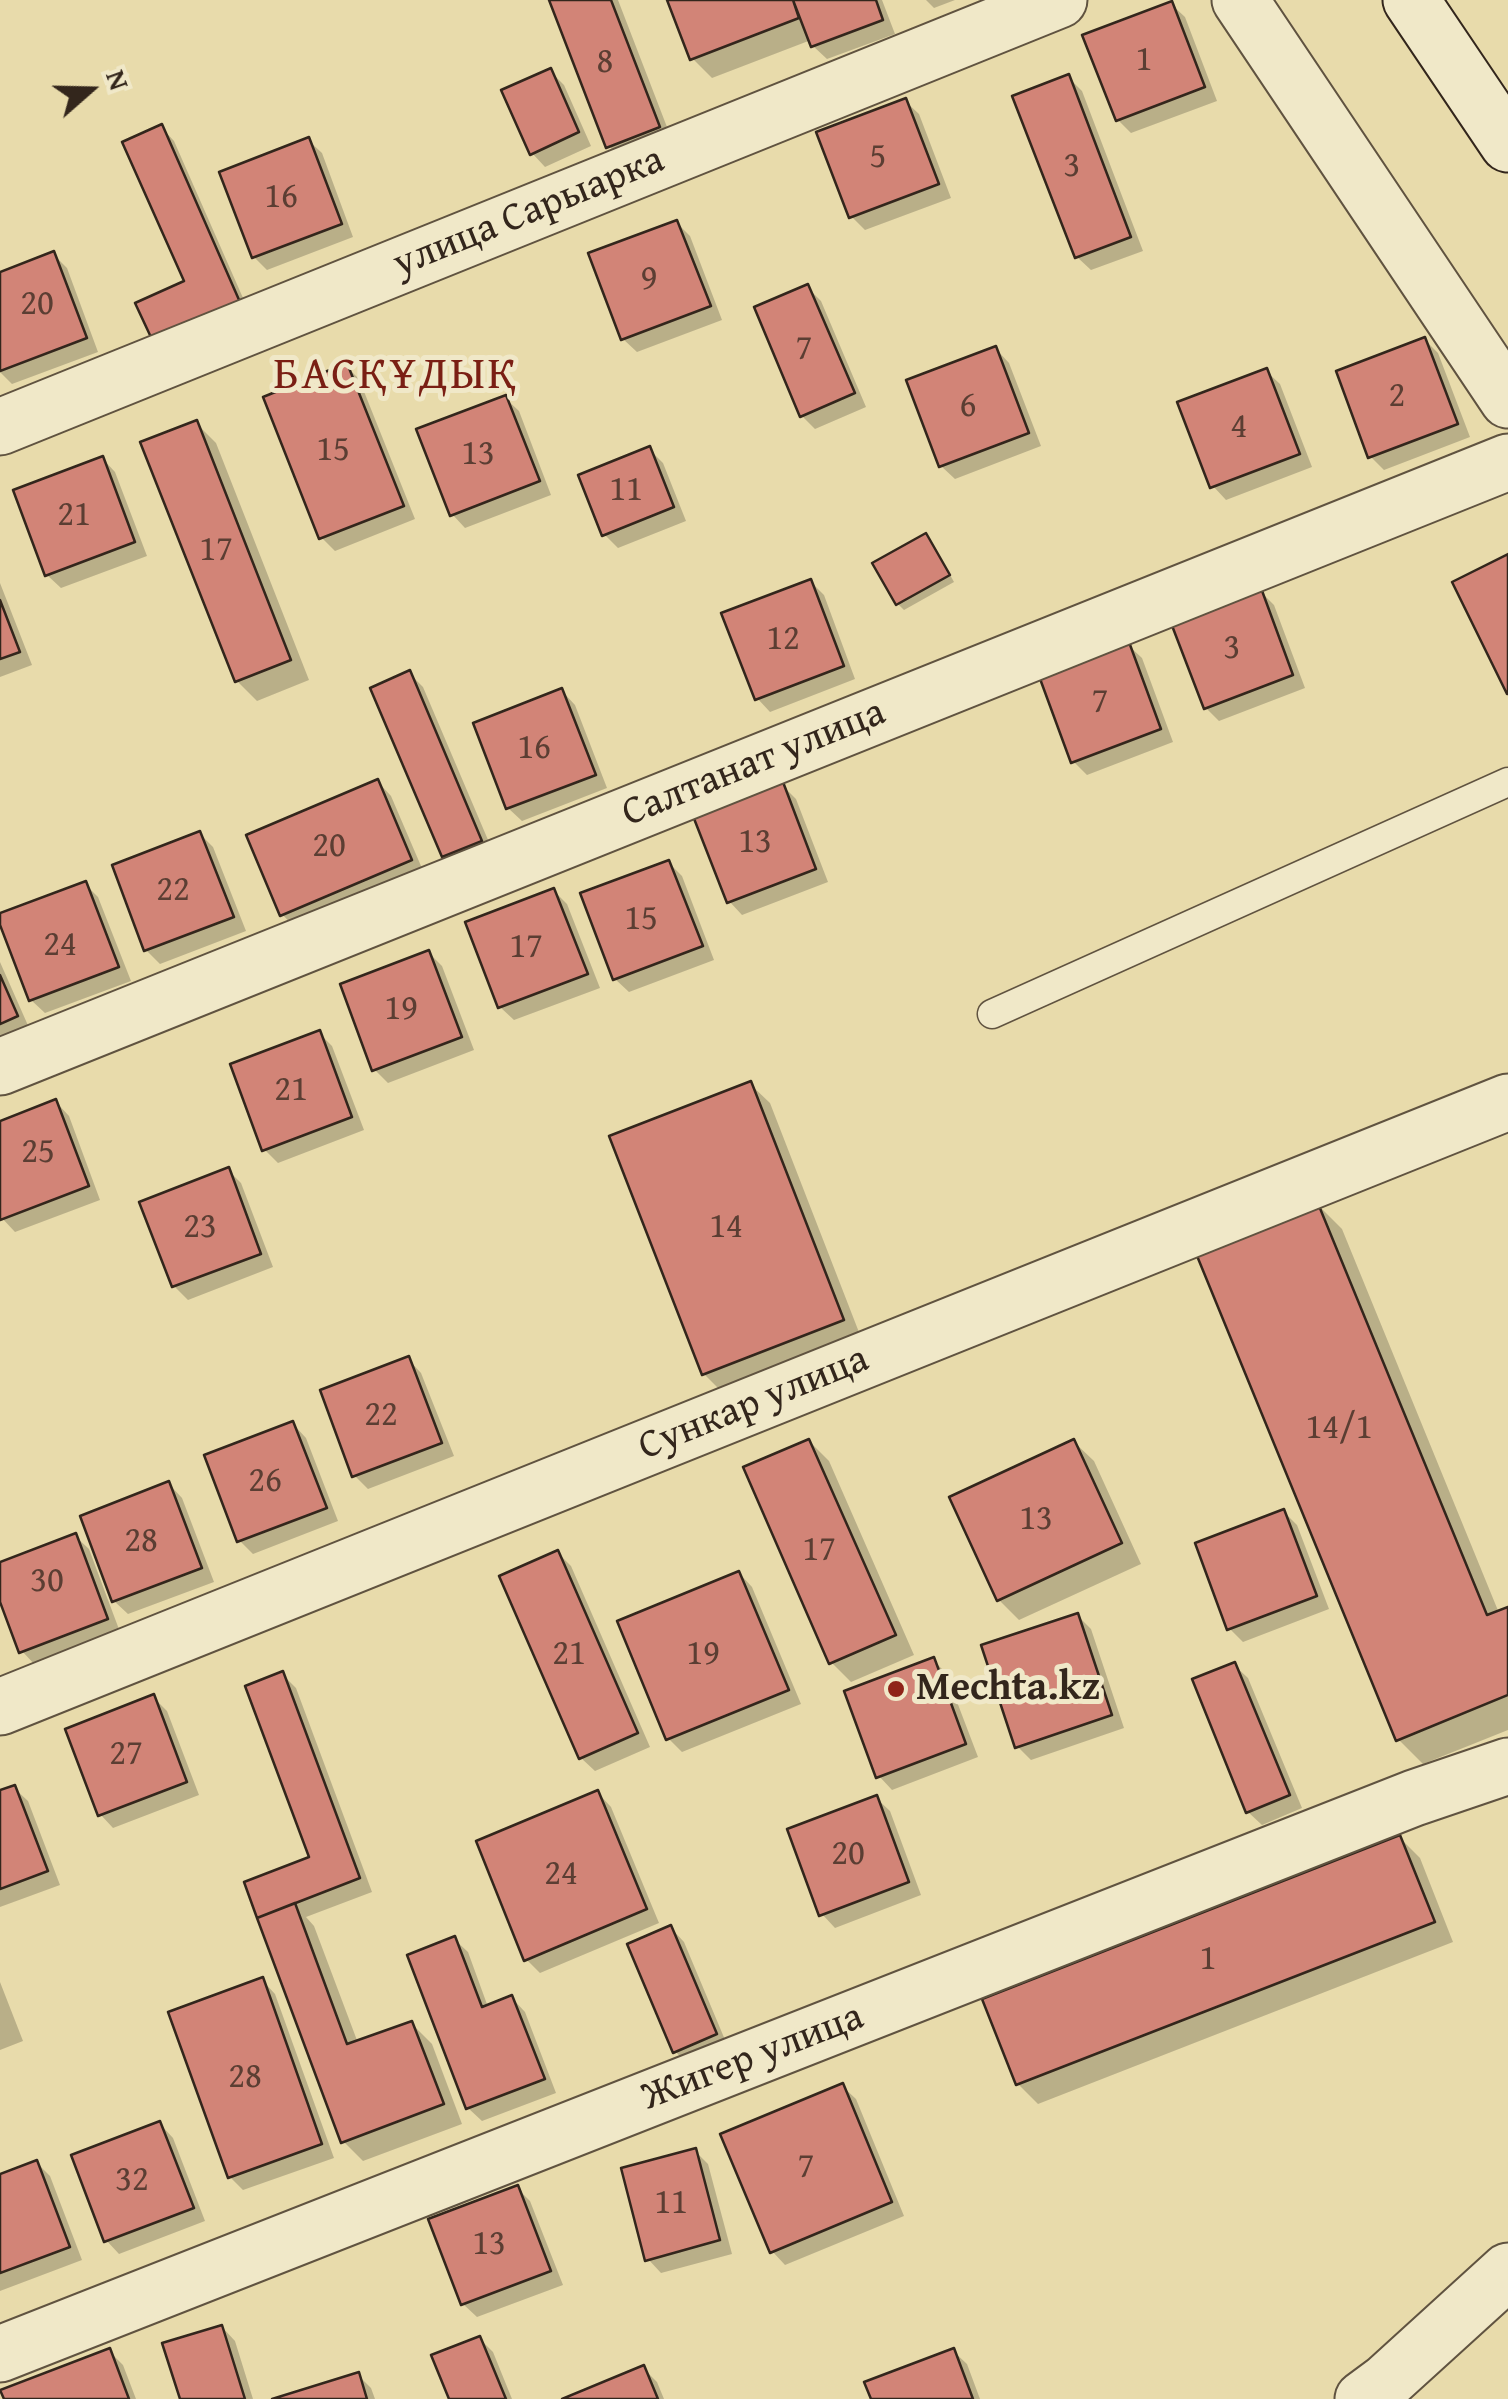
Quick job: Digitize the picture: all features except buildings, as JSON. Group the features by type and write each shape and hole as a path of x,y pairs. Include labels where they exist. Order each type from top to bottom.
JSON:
{"street":[{"name":"улица Сарыарка","path":"0,427 1059,0"},
{"path":"1240,0 1508,400"},
{"path":"1411,0 1508,144"},
{"name":"Салтанат улица","path":"0,1067 1508,462"},
{"name":"Сункар улица","path":"0,1707 1508,1102"},
{"name":"Жигер улица","path":"0,2354 1414,1798 1508,1766"},
{"path":"1382,2393 1508,2271"}],"lane":[{"path":"992,1014 1508,782"}],"place":[{"name":"Mechta.kz","path":"896,1689"}],"district":[{"name":"БАСҚҰДЫҚ","path":"396,377"}]}
